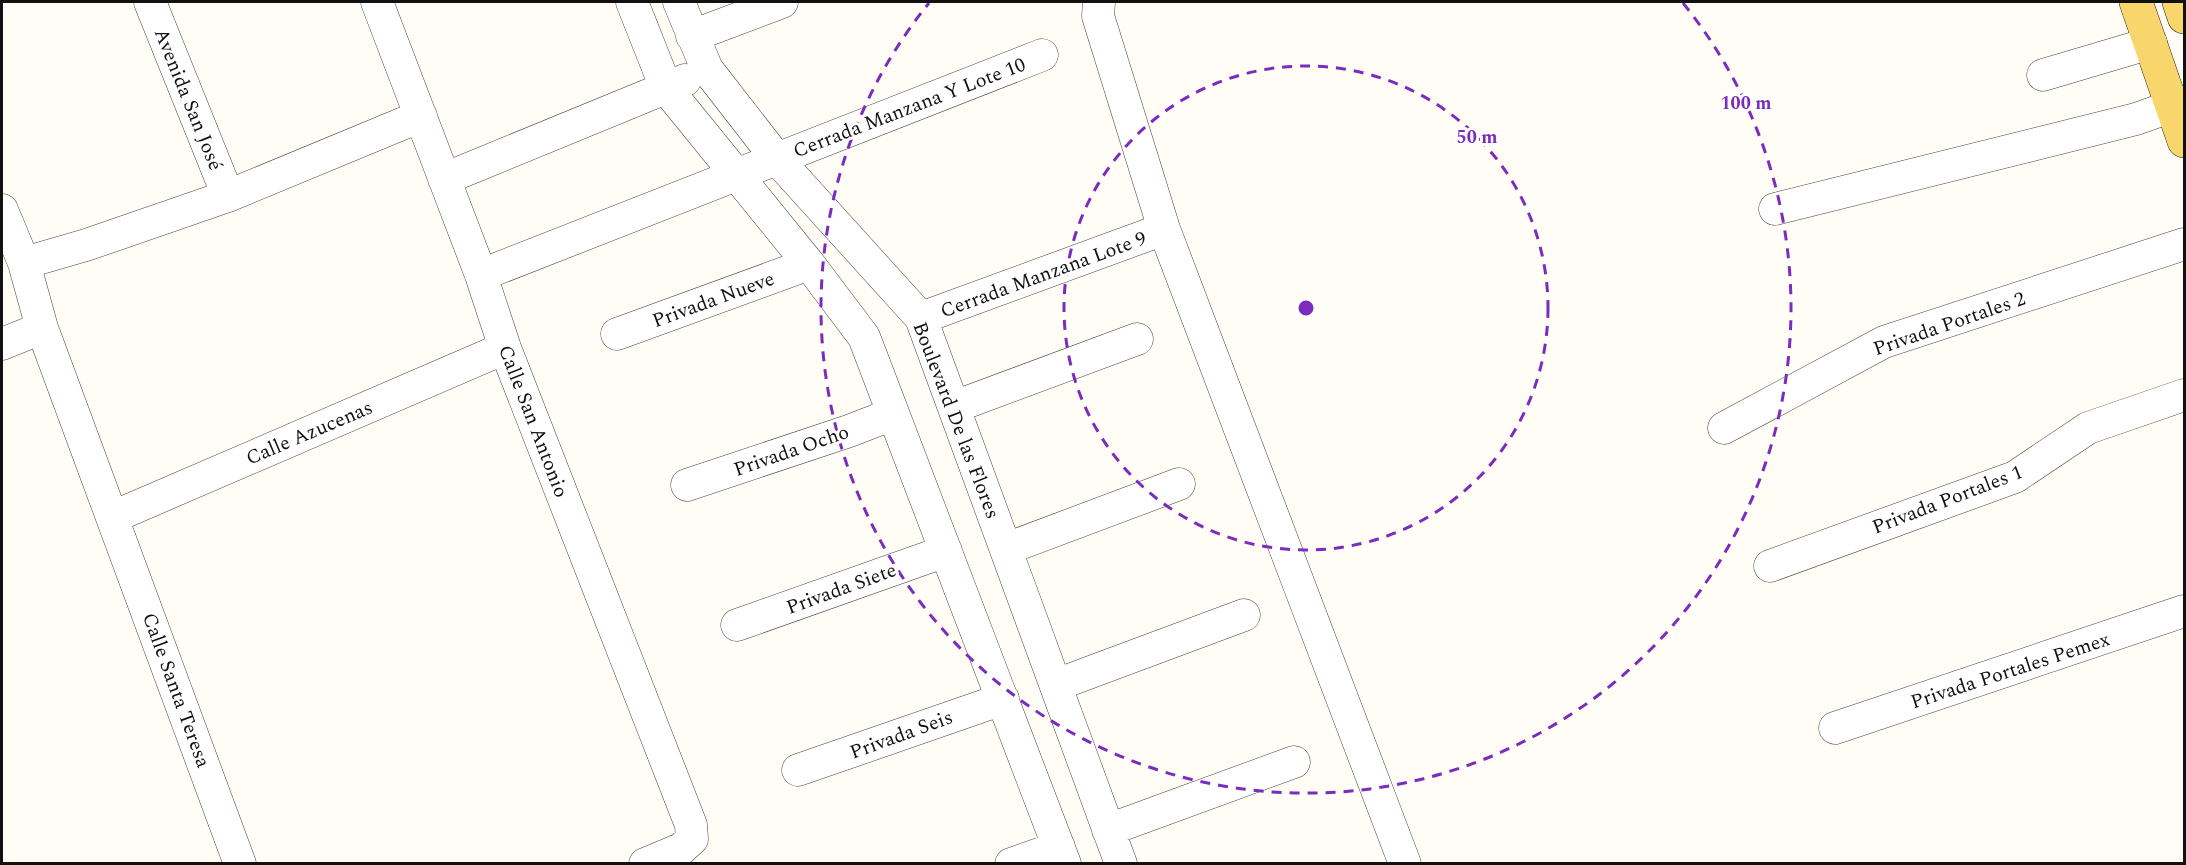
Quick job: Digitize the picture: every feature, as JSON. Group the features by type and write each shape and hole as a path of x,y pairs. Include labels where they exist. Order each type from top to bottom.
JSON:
{"main road":[{"path":"2136,2 2178,104 2184,141"},
{"path":"2179,2 2184,17"}],"street":[{"name":"Avenida San José","path":"150,2 228,196"},
{"name":"Calle San Antonio","path":"377,2 481,274 505,348 691,825 692,839 681,849 645,864"},
{"path":"632,2 666,88 809,264 864,337 1062,855 1011,864"},
{"name":"Boulevard De las Flores","path":"679,2 707,69 777,159 921,318 1121,864"},
{"path":"692,36 782,2"},
{"path":"1099,2 1098,16 1164,229 1405,864"},
{"path":"2043,75 2151,43"},
{"name":"Cerrada Manzana Y Lote 10","path":"777,159 1042,55"},
{"path":"444,179 707,69"},
{"path":"1775,209 2136,119 2178,104"},
{"path":"2,210 24,263 86,245 228,196 421,116"},
{"path":"481,274 777,159"},
{"name":"Cerrada Manzana Lote 9","path":"921,318 1164,229"},
{"name":"Privada Portales 2","path":"1724,428 1884,342 2184,244"},
{"name":"Calle Santa Teresa","path":"24,263 42,328 240,864"},
{"name":"Privada Nueve","path":"617,334 809,264"},
{"path":"2,344 42,328"},
{"path":"954,407 1137,339"},
{"name":"Calle Azucenas","path":"113,517 505,348"},
{"name":"Privada Portales 1","path":"1770,566 2015,477 2088,428 2184,395"},
{"name":"Privada Ocho","path":"687,484 893,414"},
{"path":"1006,549 1179,484"},
{"name":"Privada Siete","path":"736,626 946,551"},
{"name":"Privada Portales Pemex","path":"1835,728 2184,611"},
{"path":"1056,685 1244,615"},
{"name":"Privada Seis","path":"798,770 1003,699"},
{"path":"1108,830 1294,762"}]}
